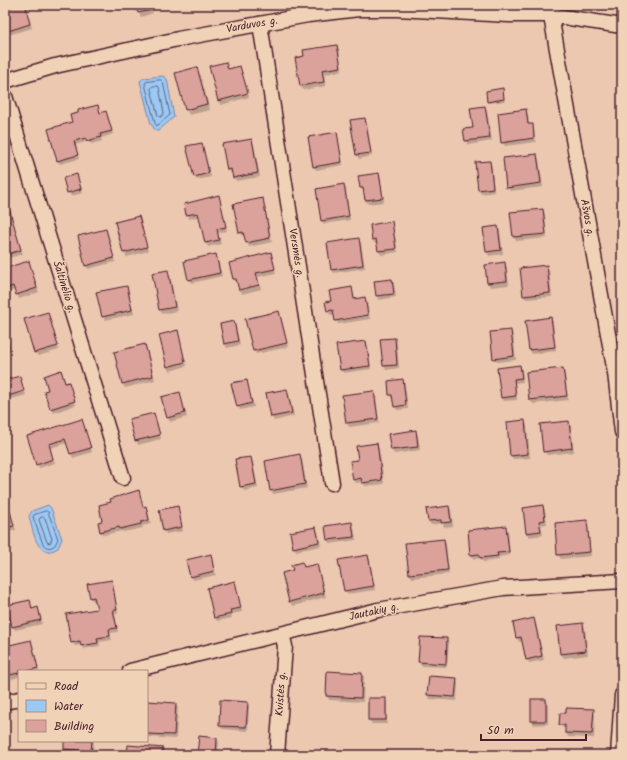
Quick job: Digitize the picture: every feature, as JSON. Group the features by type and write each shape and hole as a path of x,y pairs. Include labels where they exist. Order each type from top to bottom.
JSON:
{"street":[{"name":"Varduvos g.","path":"5,81 70,62 178,39 308,15 359,9 397,9 509,15 550,10 622,26"},
{"name":"Ašvos g.","path":"550,10 615,373 622,432"},
{"name":"Versmės g.","path":"260,24 332,483"},
{"name":"Šaltinėlio g.","path":"5,96 123,478"},
{"name":"Jautakių g.","path":"134,670 378,610 503,588 622,581"},
{"name":"Kvistės g.","path":"277,755 284,646 282,634"},
{"path":"618,755 622,695"},
{"path":"5,702 18,699"}],"water":[{"path":"163,76 167,79 174,117 158,131 156,131 151,124 140,81 144,78"},
{"path":"48,505 51,508 62,539 58,548 51,551 45,551 41,548 34,536 29,516 32,511"}],"building":[{"path":"6,5 29,5 30,7 26,8 30,24 5,32"},
{"path":"135,5 151,5 152,10 138,13"},
{"path":"337,45 341,67 322,70 324,82 300,86 295,58 304,56 303,50"},
{"path":"226,62 228,69 240,66 248,93 218,101 209,66"},
{"path":"197,67 207,104 185,110 175,73"},
{"path":"503,88 504,99 487,102 486,91"},
{"path":"98,105 100,113 106,111 112,131 100,134 101,137 87,141 86,138 74,141 78,155 57,161 48,129 72,122 70,115 78,113 78,110"},
{"path":"485,106 490,138 465,141 463,129 473,128 470,108"},
{"path":"526,109 528,124 533,124 534,138 501,143 498,113"},
{"path":"365,118 371,153 356,155 350,120"},
{"path":"337,132 342,162 313,167 308,137"},
{"path":"252,139 258,173 233,178 231,169 227,170 222,144"},
{"path":"202,143 209,173 194,177 186,146"},
{"path":"537,154 541,183 506,188 503,158"},
{"path":"490,161 493,188 478,190 475,162"},
{"path":"379,173 383,198 365,200 363,188 360,188 358,176"},
{"path":"77,174 81,189 67,193 63,178"},
{"path":"344,184 349,216 321,221 316,189"},
{"path":"219,195 226,227 217,229 219,240 205,243 198,213 186,215 184,204"},
{"path":"263,198 270,238 246,243 243,232 239,233 233,204"},
{"path":"620,207 622,207 622,227 621,227"},
{"path":"543,209 546,234 513,237 510,212"},
{"path":"10,211 21,250 5,255 5,212"},
{"path":"139,216 147,247 123,253 115,222"},
{"path":"392,221 396,249 378,251 376,239 372,240 370,225"},
{"path":"498,226 501,250 486,252 483,228"},
{"path":"106,229 114,258 85,266 78,236"},
{"path":"359,238 363,265 331,270 327,243"},
{"path":"271,252 275,269 256,273 259,285 239,290 236,279 233,279 229,263"},
{"path":"216,254 220,273 188,280 184,261"},
{"path":"29,261 37,288 16,295 13,286 5,289 5,268"},
{"path":"505,262 507,281 487,283 485,265"},
{"path":"547,265 550,293 523,296 520,268"},
{"path":"168,270 175,307 159,310 152,273"},
{"path":"392,279 394,294 376,296 374,281"},
{"path":"127,286 132,310 102,317 96,292"},
{"path":"352,287 354,299 365,297 368,315 335,321 333,310 327,311 325,302 331,301 329,291"},
{"path":"279,311 287,343 253,351 245,319"},
{"path":"48,312 58,346 34,353 24,319"},
{"path":"551,317 555,347 529,350 525,321"},
{"path":"234,321 238,341 224,344 220,324"},
{"path":"178,330 185,362 167,367 159,335"},
{"path":"511,330 514,356 493,359 490,332"},
{"path":"5,331 9,346 5,347"},
{"path":"395,338 397,365 383,366 380,339"},
{"path":"366,341 370,366 340,370 336,345"},
{"path":"145,344 153,376 122,384 114,352"},
{"path":"520,365 522,378 514,379 516,396 501,398 497,368"},
{"path":"563,368 567,396 529,400 526,372"},
{"path":"61,370 65,383 69,382 75,401 50,409 44,391 48,390 44,376"},
{"path":"20,376 24,391 5,397 5,380"},
{"path":"403,379 406,405 394,407 392,395 389,395 388,381"},
{"path":"247,380 252,403 237,407 231,383"},
{"path":"287,389 292,413 271,417 266,393"},
{"path":"374,391 378,419 346,423 342,395"},
{"path":"180,392 185,413 167,418 161,397"},
{"path":"154,413 160,435 135,441 129,419"},
{"path":"82,419 91,448 70,454 65,439 49,444 53,459 36,465 27,436"},
{"path":"525,420 528,454 510,456 507,422"},
{"path":"569,421 572,448 543,452 540,424"},
{"path":"416,430 418,447 391,450 388,434"},
{"path":"377,443 382,480 362,483 361,478 353,480 350,461 358,460 356,446"},
{"path":"300,454 305,484 270,491 265,461"},
{"path":"251,457 256,484 240,487 235,459"},
{"path":"139,490 143,507 146,506 149,520 141,522 141,524 120,529 119,527 100,532 98,522 102,521 99,505 111,502 110,499"},
{"path":"5,503 8,503 14,526 5,528"},
{"path":"543,505 545,520 539,521 541,531 526,533 523,508"},
{"path":"178,506 182,527 163,531 159,510"},
{"path":"449,506 451,522 441,523 441,520 428,521 426,509"},
{"path":"587,520 590,552 557,555 555,523"},
{"path":"352,522 354,537 327,540 325,526"},
{"path":"506,526 509,552 497,553 498,556 480,558 479,554 470,555 468,530"},
{"path":"316,527 319,542 293,548 290,532"},
{"path":"444,539 448,570 409,574 405,543"},
{"path":"211,554 214,571 190,577 186,560"},
{"path":"368,555 374,586 344,591 338,560"},
{"path":"302,562 304,567 317,564 324,593 289,602 282,573 293,570 291,565"},
{"path":"112,580 117,610 113,610 117,628 109,629 110,636 97,638 98,643 81,646 80,641 71,643 66,614 97,609 94,597 90,598 87,584"},
{"path":"235,581 241,608 230,610 231,614 214,618 207,588"},
{"path":"30,600 32,609 38,607 41,620 12,627 7,605"},
{"path":"534,618 542,656 526,660 521,637 516,638 513,623"},
{"path":"583,623 586,651 560,654 557,626"},
{"path":"420,637 447,638 446,664 418,662"},
{"path":"31,640 38,668 31,670 18,670 18,673 9,675 5,659 5,646"},
{"path":"327,671 362,673 361,698 326,696"},
{"path":"429,676 457,678 455,697 427,695"},
{"path":"368,698 386,698 386,720 368,720"},
{"path":"531,699 546,699 546,721 531,721"},
{"path":"220,700 248,702 246,727 219,726"},
{"path":"148,701 176,703 174,735 148,734"},
{"path":"566,708 594,709 592,734 565,733 565,725 559,725 560,713 566,713"},
{"path":"199,736 217,738 216,755 197,755"},
{"path":"64,742 92,742 91,751 64,749"},
{"path":"128,745 163,748 162,755 127,755"}]}
